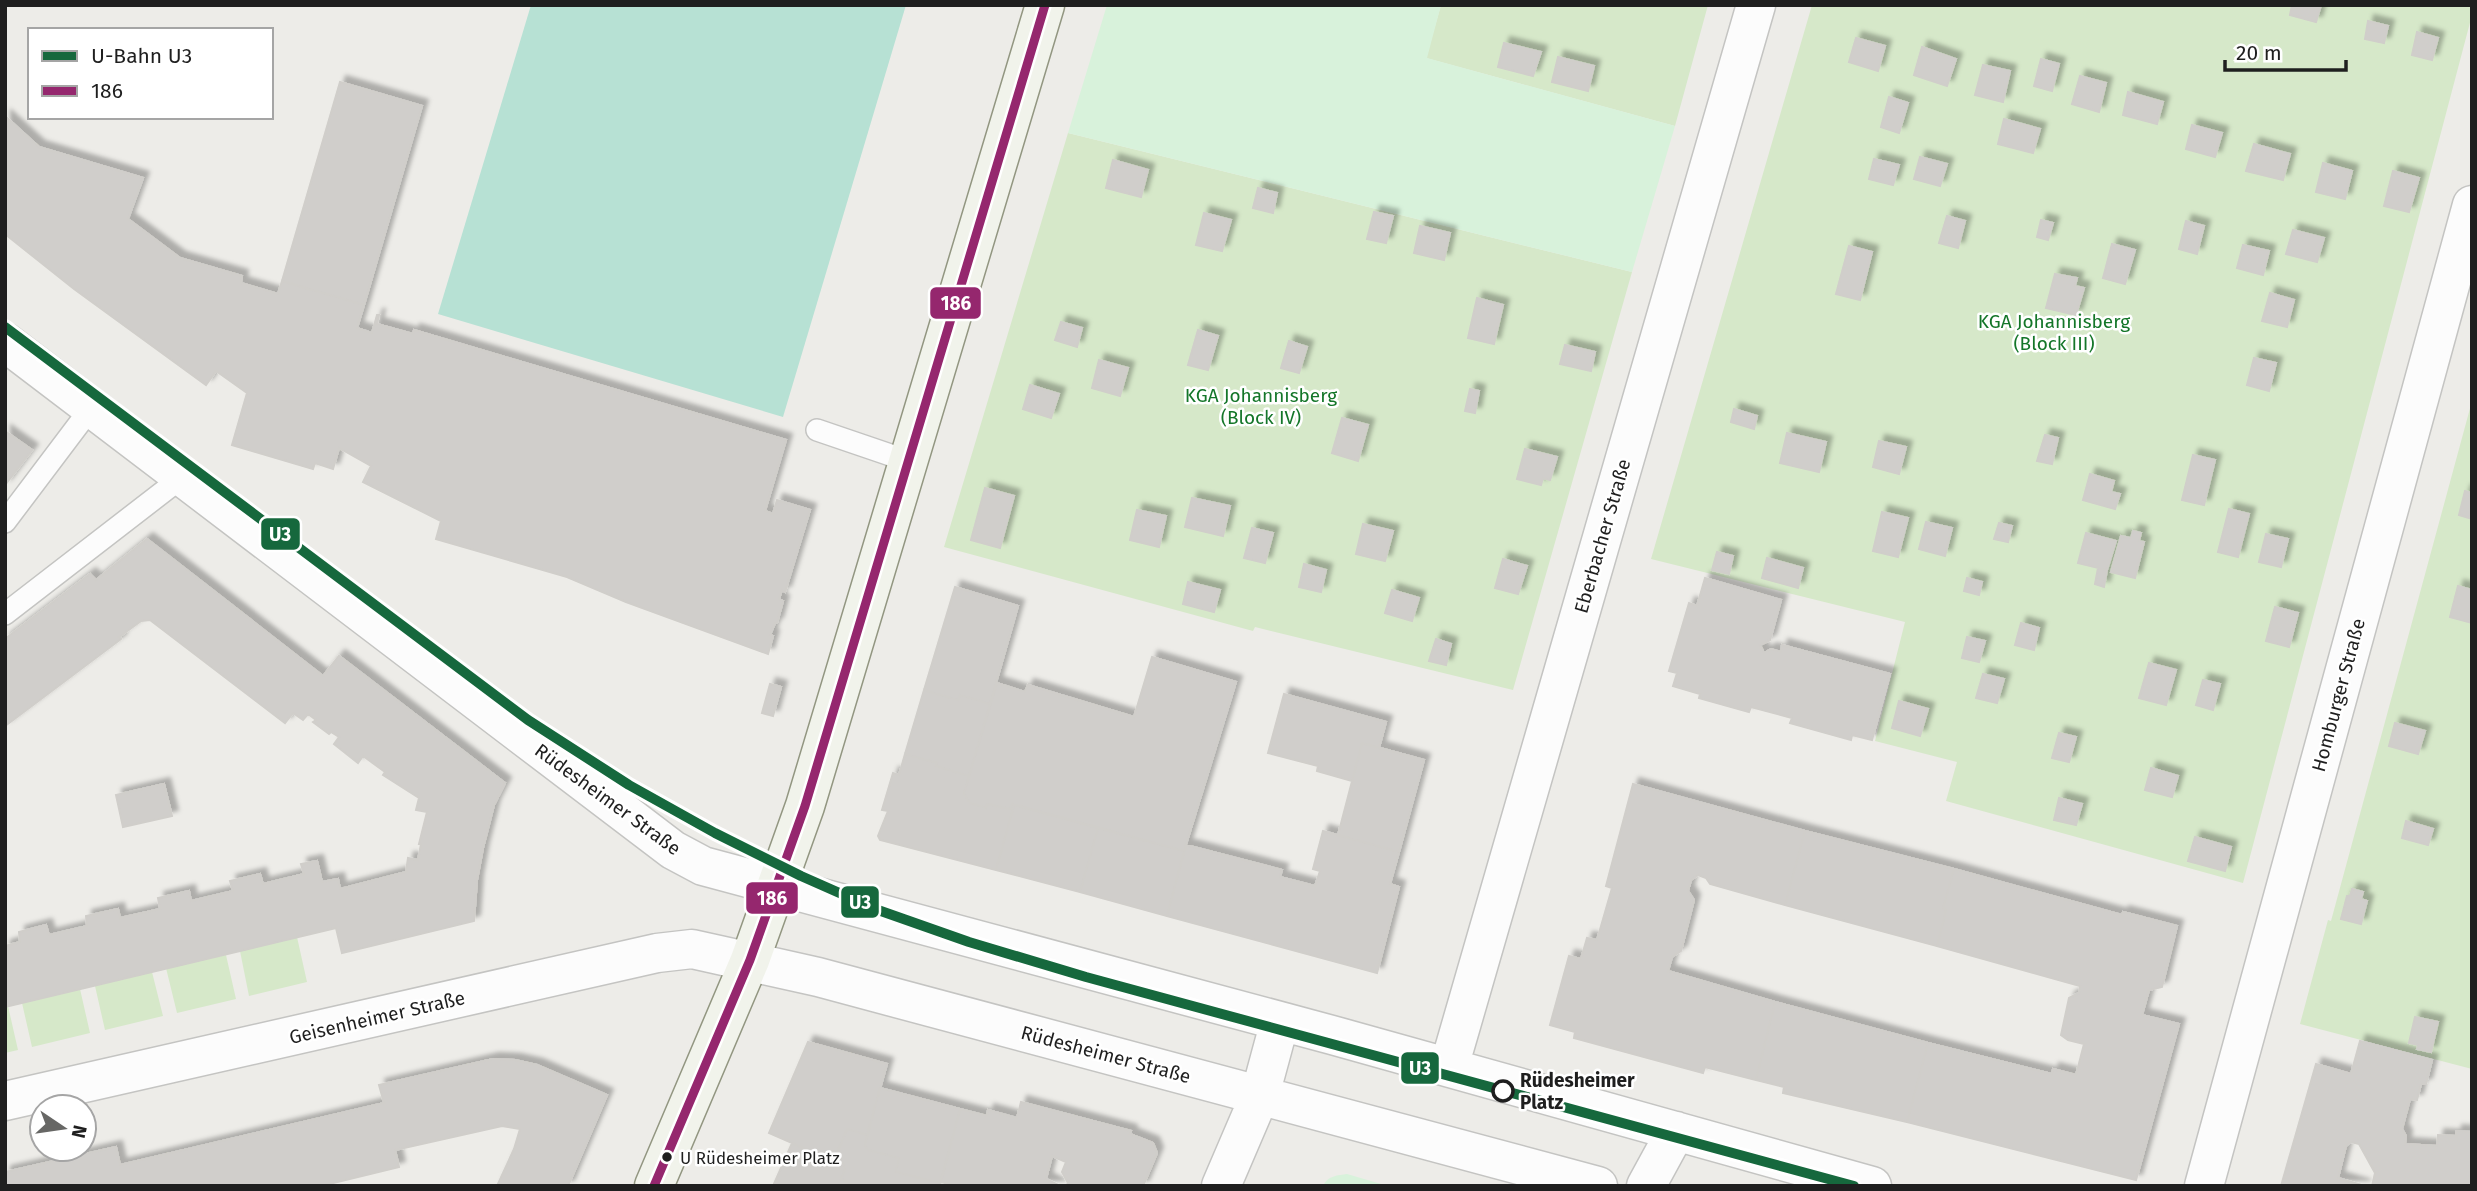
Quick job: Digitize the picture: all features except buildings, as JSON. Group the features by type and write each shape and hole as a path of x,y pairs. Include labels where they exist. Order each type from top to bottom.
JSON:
{"street":[{"path":"654,1186 750,960 805,806 1045,5"},
{"name":"Eberbacher Straße","path":"1449,1067 1756,5"},
{"name":"Homburger Straße","path":"2204,1186 2472,205"},
{"name":"Rüdesheimer Straße","path":"5,342 673,850 717,871 1449,1067 1872,1186"},
{"name":"Geisenheimer Straße","path":"5,1101 657,953 692,949 750,960"},
{"name":"Rüdesheimer Straße","path":"750,960 1598,1186"},
{"path":"1221,1186 1260,1095 1280,1021"},
{"path":"1646,1186 1676,1131"}],"lane":[{"path":"5,522 91,408"},
{"path":"817,430 908,461"},
{"path":"5,614 181,478"}],"green space":[{"path":"531,5 906,5 783,417 438,314"},
{"path":"1107,5 1441,5 1427,58 1675,126 1632,272 1068,133"},
{"path":"1441,5 1708,5 1675,126 1426,58"},
{"name":"KGA Johannisberg (Block III)","path":"1812,5 2472,5 2472,15 2243,883 1946,801 1957,762 1875,741 1905,622 1651,559"},
{"name":"KGA Johannisberg (Block IV)","path":"1068,133 1632,272 1513,690 1255,627 1253,631 944,547"},
{"path":"2472,401 2472,1069 2300,1024 2328,920 2331,921"},
{"path":"297,937 307,982 249,996 240,951"},
{"path":"226,955 236,999 177,1013 166,968"},
{"path":"152,972 163,1016 105,1030 95,986"},
{"path":"80,989 90,1033 32,1047 22,1003"},
{"path":"8,1006 18,1050 5,1053 5,1007"},
{"path":"1347,1174 1388,1186 1323,1186 1330,1178"}],"metro line":[{"name":"U3","path":"5,327 528,720 629,785 715,833 801,876 878,910 969,942 1086,977 1854,1186"}],"transit line":[{"name":"186","path":"654,1186 750,960 805,806 1045,5"}],"place":[{"name":"Rüdesheimer Platz","path":"1503,1091"},
{"name":"U Rüdesheimer Platz","path":"667,1157"}]}
